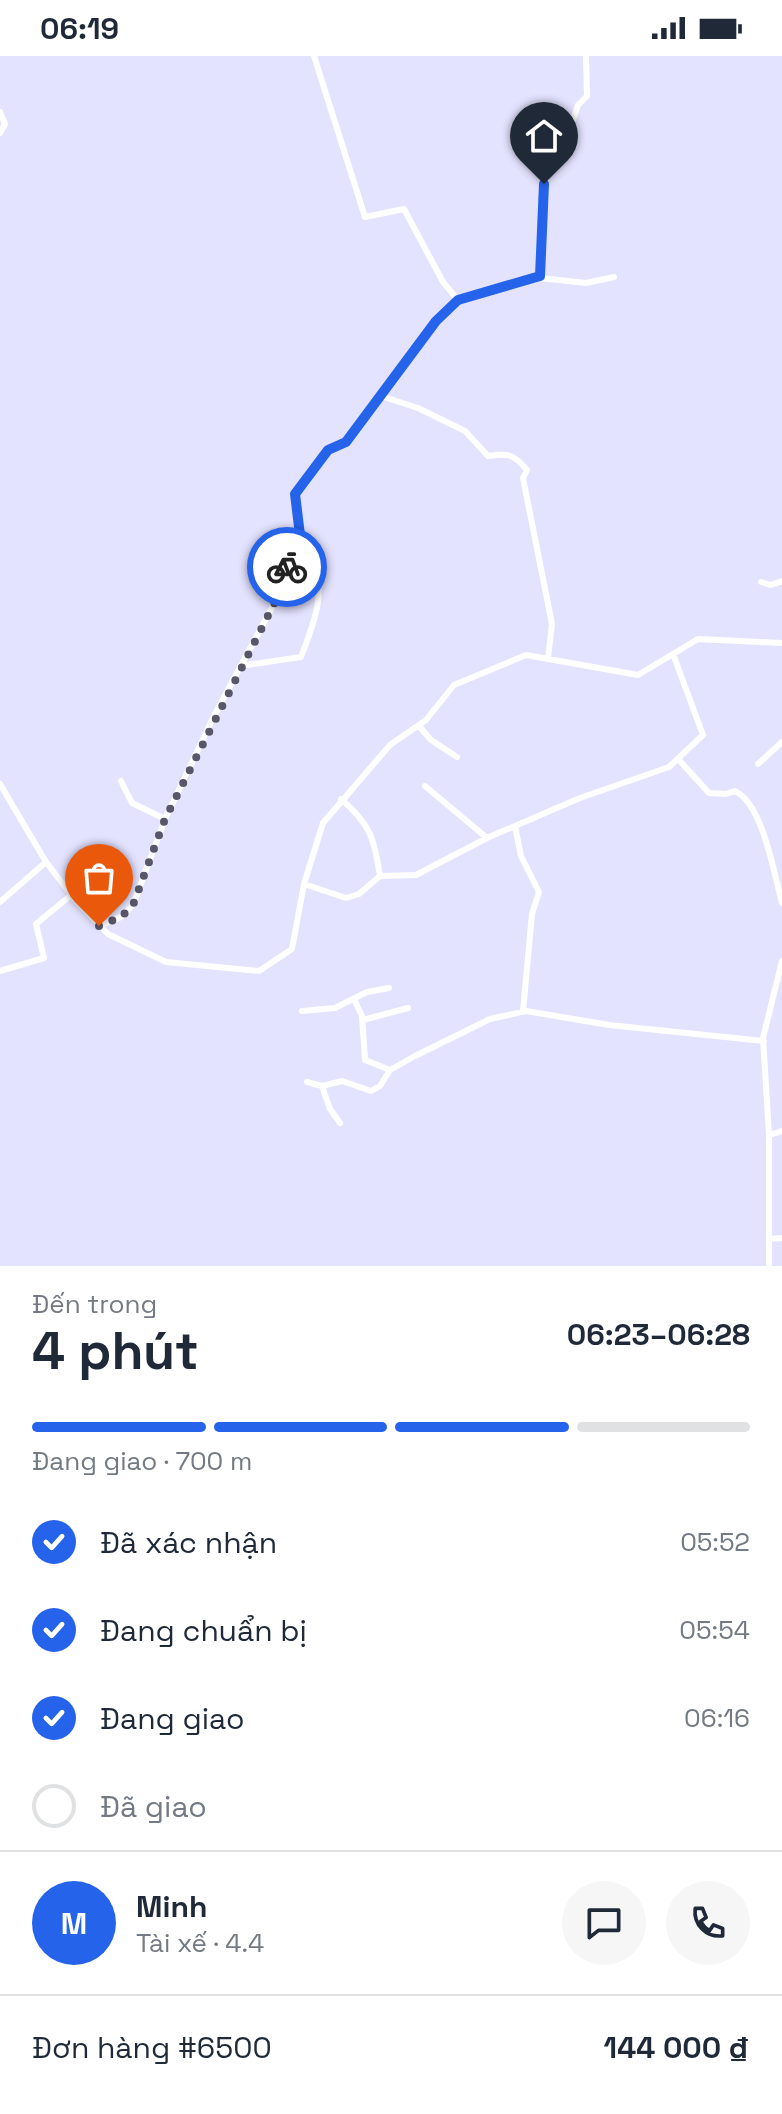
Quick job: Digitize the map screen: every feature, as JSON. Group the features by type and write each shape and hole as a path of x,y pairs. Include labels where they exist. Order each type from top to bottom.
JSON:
{"street":[{"path":"314,56 365,217 404,209 443,282 458,300"},
{"path":"540,276 546,174 565,143 578,105 586,93 586,56"},
{"path":"0,112 5,124 0,133"},
{"path":"99,926 121,917 133,905 165,819 276,600 300,535 295,494 328,450 346,442 436,321 458,300 540,276 586,283 614,277"},
{"path":"381,396 425,411 465,431 488,456 504,452 511,454 527,470 523,478 552,624 548,658"},
{"path":"240,666 301,657 316,615 320,584 312,558 294,551"},
{"path":"761,582 771,585 782,581"},
{"path":"0,784 46,862 99,926 115,938 166,962 259,971 292,949 304,884 321,827 341,799 393,741 419,726 451,688 466,678 517,657 548,658 638,675 698,639 782,643"},
{"path":"304,884 346,898 359,894 380,876 416,875 487,838 679,760 703,735 673,654"},
{"path":"419,726 431,740 457,757"},
{"path":"758,764 782,742"},
{"path":"679,760 709,793 735,791 745,798 765,838 782,903"},
{"path":"121,781 135,805 165,819"},
{"path":"425,786 487,838"},
{"path":"341,799 363,818 373,836 380,876"},
{"path":"515,826 521,856 539,892 531,917 523,1011"},
{"path":"0,902 46,862"},
{"path":"0,971 44,958 36,924 71,895"},
{"path":"769,1266 769,1135 764,1041 782,961"},
{"path":"302,1011 335,1008 367,992 389,988"},
{"path":"354,999 363,1020 365,1060 390,1070"},
{"path":"363,1020 408,1008"},
{"path":"307,1082 322,1086 337,1081 371,1091 380,1086 390,1070 490,1019 523,1011 609,1025 764,1041"},
{"path":"322,1086 330,1109 340,1123"},
{"path":"769,1135 782,1131"},
{"path":"769,1239 782,1238"}],"way so far":[{"path":"99,926 121,917 133,905 165,819 257,631 276,600 287,567"}],"route":[{"path":"287,567 300,535 293,499 295,494 328,450 346,442 436,321 458,300 540,276 544,184"}]}
